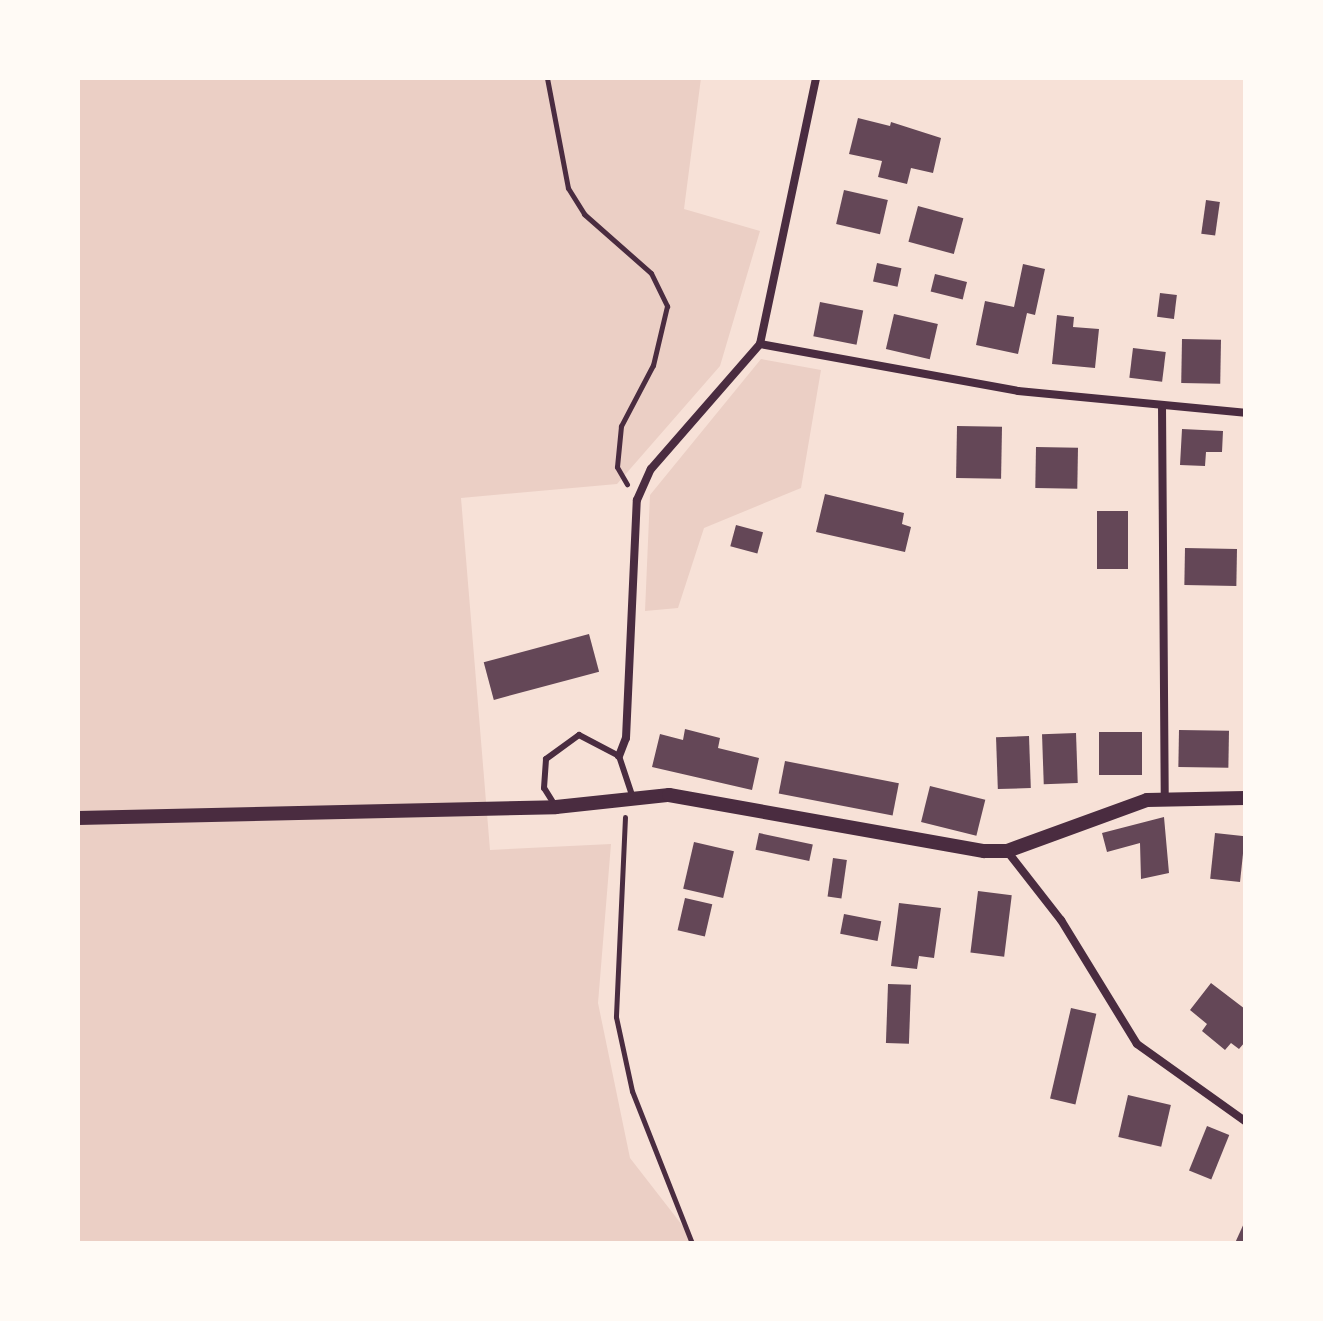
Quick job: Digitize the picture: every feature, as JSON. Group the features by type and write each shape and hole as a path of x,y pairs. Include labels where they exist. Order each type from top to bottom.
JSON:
{"street":[{"path":"619,756 626,738 637,500 651,469 760,344 816,78"},
{"path":"760,344 1018,391 1245,413"},
{"path":"1162,405 1165,798"},
{"path":"78,818 556,807 669,795 984,851 1007,851 1147,800 1245,798"},
{"path":"1007,851 1061,920 1137,1044 1245,1121"}],"lane":[{"path":"556,807 544,788 542,773 546,759 561,743 579,735 619,756 628,798"}],"path":[{"path":"547,78 568,188 584,214 651,273 667,306 653,365 621,426 617,467 637,500"},
{"path":"628,798 616,1017 632,1091 692,1243"}],"shaded area":[{"path":"78,78 701,78 684,209 760,231 720,366 617,484 461,498 490,850 611,844 598,1003 630,1158 696,1243 78,1243"},
{"path":"761,359 821,370 801,488 704,528 678,608 645,611 650,495"}],"building":[{"path":"858,118 890,126 891,122 941,138 933,173 911,168 907,184 878,177 882,161 849,154"},
{"path":"844,190 888,200 880,234 836,224"},
{"path":"1206,200 1220,202 1215,236 1201,234"},
{"path":"918,206 963,218 954,254 908,242"},
{"path":"877,263 901,268 898,287 873,282"},
{"path":"1023,264 1045,269 1035,315 1027,313 1018,354 976,345 985,301 1014,307"},
{"path":"935,274 967,282 963,299 931,291"},
{"path":"1160,293 1177,295 1174,319 1157,317"},
{"path":"820,302 863,310 857,345 813,336"},
{"path":"894,314 938,324 930,359 886,349"},
{"path":"1057,315 1074,317 1073,327 1099,329 1095,368 1052,364"},
{"path":"1182,339 1221,340 1220,384 1181,383"},
{"path":"1133,348 1166,352 1162,382 1129,378"},
{"path":"957,426 1002,427 1001,479 956,478"},
{"path":"1182,429 1223,431 1222,452 1206,452 1205,466 1180,465"},
{"path":"1036,447 1078,448 1077,489 1035,488"},
{"path":"825,494 904,513 902,524 911,527 905,552 816,532"},
{"path":"1097,511 1128,511 1128,569 1097,569"},
{"path":"736,525 763,532 757,553 730,546"},
{"path":"1185,548 1237,549 1236,586 1184,585"},
{"path":"589,634 599,672 494,700 484,662"},
{"path":"685,729 720,738 718,748 759,758 752,790 652,767 660,734 683,740"},
{"path":"1179,730 1229,731 1228,768 1178,767"},
{"path":"1099,732 1142,732 1142,775 1099,775"},
{"path":"1076,733 1078,783 1044,784 1042,734"},
{"path":"1029,736 1031,788 998,789 996,737"},
{"path":"785,761 899,783 893,816 779,793"},
{"path":"930,786 985,800 976,836 921,822"},
{"path":"1164,817 1169,873 1141,879 1140,843 1107,852 1102,833"},
{"path":"759,833 813,844 809,861 755,850"},
{"path":"1215,833 1245,836 1240,882 1210,879"},
{"path":"694,842 734,851 723,898 683,889"},
{"path":"833,858 847,860 841,899 828,897"},
{"path":"978,891 1012,895 1004,957 970,953"},
{"path":"685,898 712,904 705,936 678,930"},
{"path":"899,903 941,908 934,958 919,956 917,969 891,966"},
{"path":"844,914 881,921 877,941 840,934"},
{"path":"1211,983 1245,1009 1245,1042 1239,1049 1231,1043 1225,1050 1202,1031 1207,1024 1190,1010"},
{"path":"888,984 911,985 909,1044 886,1043"},
{"path":"1071,1008 1096,1014 1075,1104 1050,1099"},
{"path":"1128,1095 1171,1105 1161,1147 1118,1137"},
{"path":"1207,1126 1229,1135 1211,1179 1189,1171"},
{"path":"1245,1221 1245,1243 1235,1243"}]}
